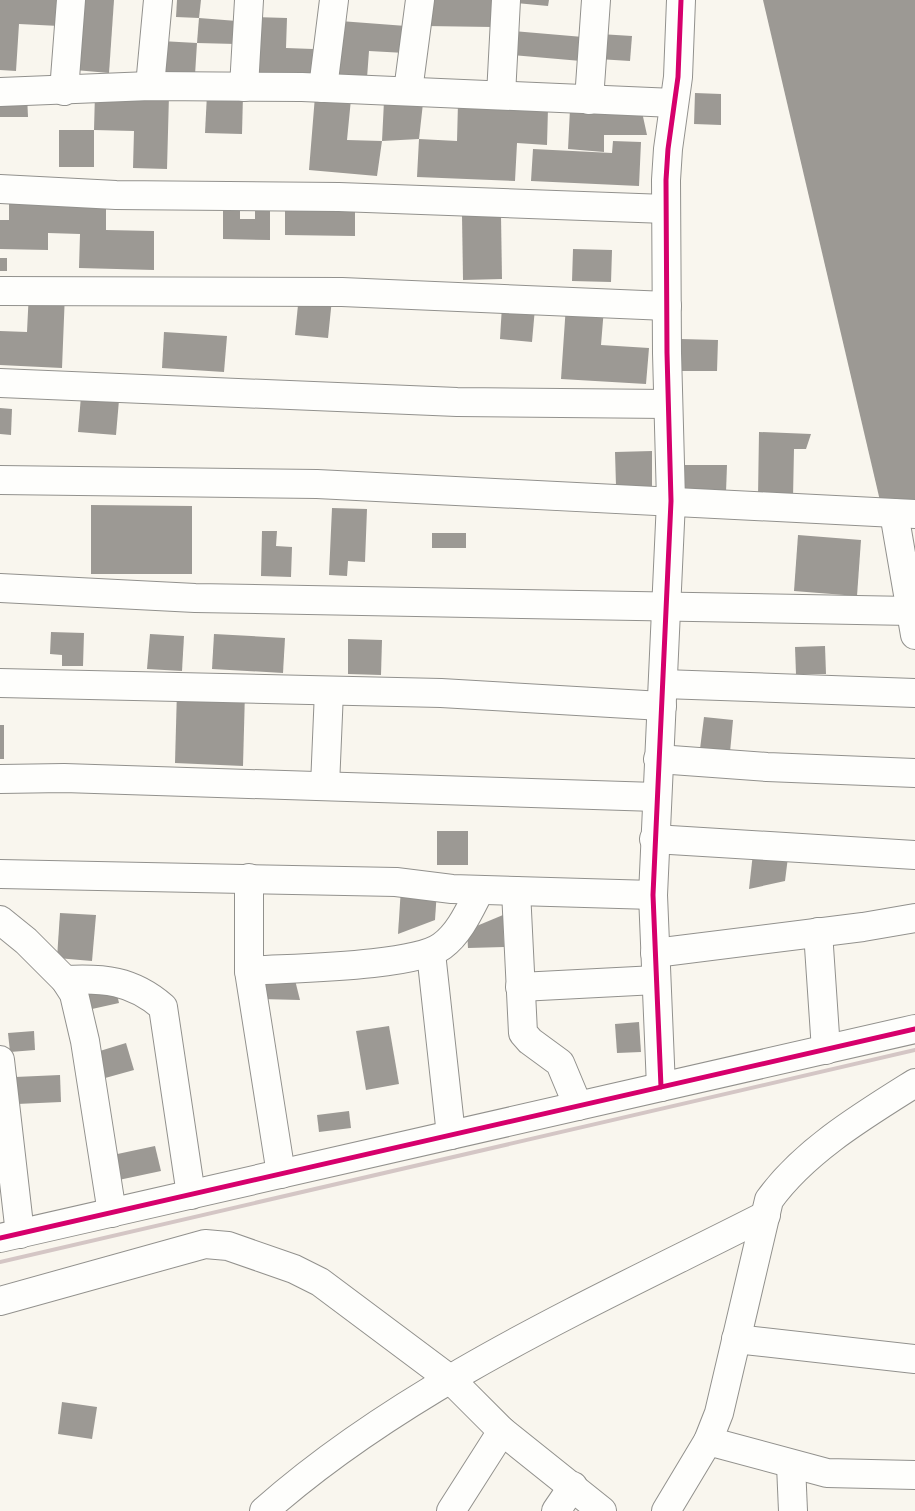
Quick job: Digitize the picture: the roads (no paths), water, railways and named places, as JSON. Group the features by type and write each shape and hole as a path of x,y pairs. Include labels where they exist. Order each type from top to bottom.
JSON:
{"street":[{"path":"64,91 71,0"},
{"path":"150,86 158,0"},
{"path":"244,87 250,0"},
{"path":"323,88 334,0"},
{"path":"408,91 420,0"},
{"path":"501,96 506,0"},
{"path":"589,100 596,0"},
{"path":"661,1088 653,895 654,839 668,607 671,501 666,208 668,149 678,77 681,0"},
{"path":"0,92 64,91 150,86 323,88 674,103"},
{"path":"0,189 125,195 339,196 666,208"},
{"path":"0,291 342,292 667,306"},
{"path":"0,383 457,402 668,404"},
{"path":"0,480 318,484 904,513 913,623 668,607 195,598 0,588"},
{"path":"0,684 441,693 662,695 915,693"},
{"path":"325,786 329,691"},
{"path":"658,759 767,767 915,773"},
{"path":"0,779 64,778 656,797"},
{"path":"654,839 915,855"},
{"path":"0,874 396,882 480,890 653,895"},
{"path":"249,878 250,971 281,1174"},
{"path":"250,971 366,964 432,954 453,937 480,890"},
{"path":"516,891 522,1033 560,1063 578,1106"},
{"path":"655,953 915,918"},
{"path":"0,920 26,941 65,980 74,994 84,1041 112,1213"},
{"path":"818,932 826,1050"},
{"path":"432,954 452,1135"},
{"path":"65,980 100,978 113,981 152,997 163,1006 191,1194"},
{"path":"520,987 656,980"},
{"path":"0,1060 10,1236 915,1029"},
{"path":"666,1511 708,1441 719,1413 769,1200 783,1181 798,1167 864,1115 915,1083"},
{"path":"264,1511 306,1474 349,1443 451,1380 534,1332 766,1214"},
{"path":"0,1300 205,1244 221,1244 294,1269 320,1282 451,1380 502,1431 602,1511"},
{"path":"736,1339 915,1359"},
{"path":"452,1511 502,1431"},
{"path":"708,1441 791,1465 827,1473 915,1475"},
{"path":"791,1465 793,1511"},
{"path":"556,1511 573,1486"}],"railway":[{"path":"0,1262 915,1050"}]}
